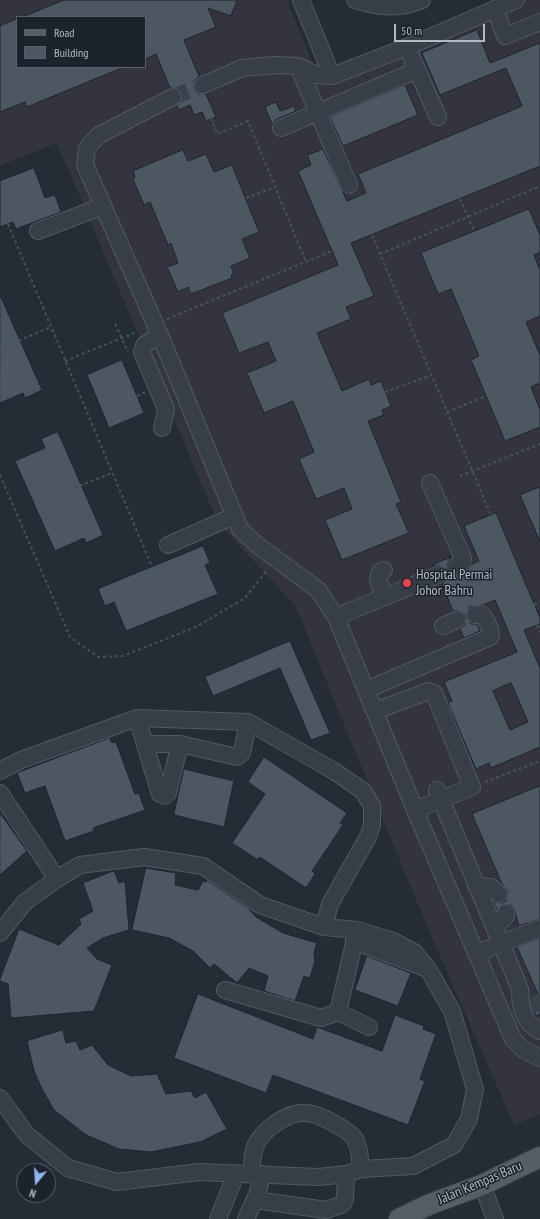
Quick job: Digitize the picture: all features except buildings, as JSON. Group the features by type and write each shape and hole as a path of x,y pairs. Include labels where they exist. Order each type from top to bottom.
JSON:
{"main road":[{"name":"Jalan Kempas Baru","path":"399,1219 428,1205 482,1185 540,1157"}],"street":[{"path":"301,0 332,76"},
{"path":"355,0 371,6 391,7 411,5 422,0"},
{"path":"203,85 242,68 274,65 298,66 317,75 332,76 407,47 516,0"},
{"path":"495,9 505,36 540,22"},
{"path":"407,47 438,117"},
{"path":"298,66 349,185"},
{"path":"281,128 417,70"},
{"path":"173,97 99,135 87,148 85,165 157,330 240,529 256,544 318,590 336,616 415,810 478,953 513,1039 524,1050 540,1058"},
{"path":"38,231 103,206"},
{"path":"157,330 144,345 142,352 166,409 162,428"},
{"path":"166,409 186,400"},
{"path":"430,483 450,541 463,558 462,563 455,567"},
{"path":"168,545 234,516"},
{"path":"384,570 380,572 378,580 387,596"},
{"path":"336,616 438,575"},
{"path":"366,690 491,636 484,616 481,614 475,615"},
{"path":"375,711 401,706 429,691 434,694 472,787 439,795 415,810"},
{"path":"137,718 160,794 164,796 168,793 180,744"},
{"path":"0,771 21,760 137,718 248,722 334,771 363,791 372,806 372,825 368,837 330,904 324,927"},
{"path":"145,744 180,744 237,757 242,753 248,722"},
{"path":"0,793 57,879"},
{"path":"439,795 476,886 527,993 520,1001 523,1015 532,1027 539,1026"},
{"path":"0,933 26,902 57,879 80,865 144,857 203,866 260,905 324,927 356,936 393,941 414,952 428,969 452,1011 475,1089 469,1119 454,1145 413,1166 361,1169 346,1174 319,1177 199,1172 117,1182 68,1168 27,1135 0,1098"},
{"path":"476,886 491,887 498,894"},
{"path":"495,927 506,913"},
{"path":"478,953 540,928"},
{"path":"338,1012 356,936"},
{"path":"225,990 321,1018 338,1012 369,1027"},
{"path":"218,1219 249,1174 256,1147 264,1134 289,1116 308,1113 323,1118 349,1132 355,1139 358,1148 361,1169"},
{"path":"246,1219 255,1200 249,1174"},
{"path":"255,1200 326,1210 331,1209 343,1204 345,1199 346,1174"},
{"path":"482,1185 495,1219"}],"path":[{"path":"211,118 217,134 248,121 306,262"},
{"path":"246,198 275,186"},
{"path":"380,254 540,186"},
{"path":"460,198 474,231"},
{"path":"8,224 155,574"},
{"path":"372,235 491,515"},
{"path":"65,361 157,330 332,251"},
{"path":"13,343 51,327"},
{"path":"385,392 432,375"},
{"path":"447,412 486,396"},
{"path":"460,476 540,444"},
{"path":"74,488 112,473"},
{"path":"0,475 70,637 98,658 123,656 196,627 245,598 276,558"},
{"path":"534,604 540,602"},
{"path":"537,625 540,632"},
{"path":"472,787 540,761"}],"shaded area":[{"name":"Hospital Permai Johor Bahru","path":"0,0 286,0 318,75 511,0 540,0 540,1114 514,1125 424,919 295,605 218,523 57,143 0,166"}],"tunnel":[{"path":"173,97 203,85"},
{"path":"533,996 540,1013"}],"place":[{"name":"Hospital Permai Johor Bahru","path":"407,583"}]}
